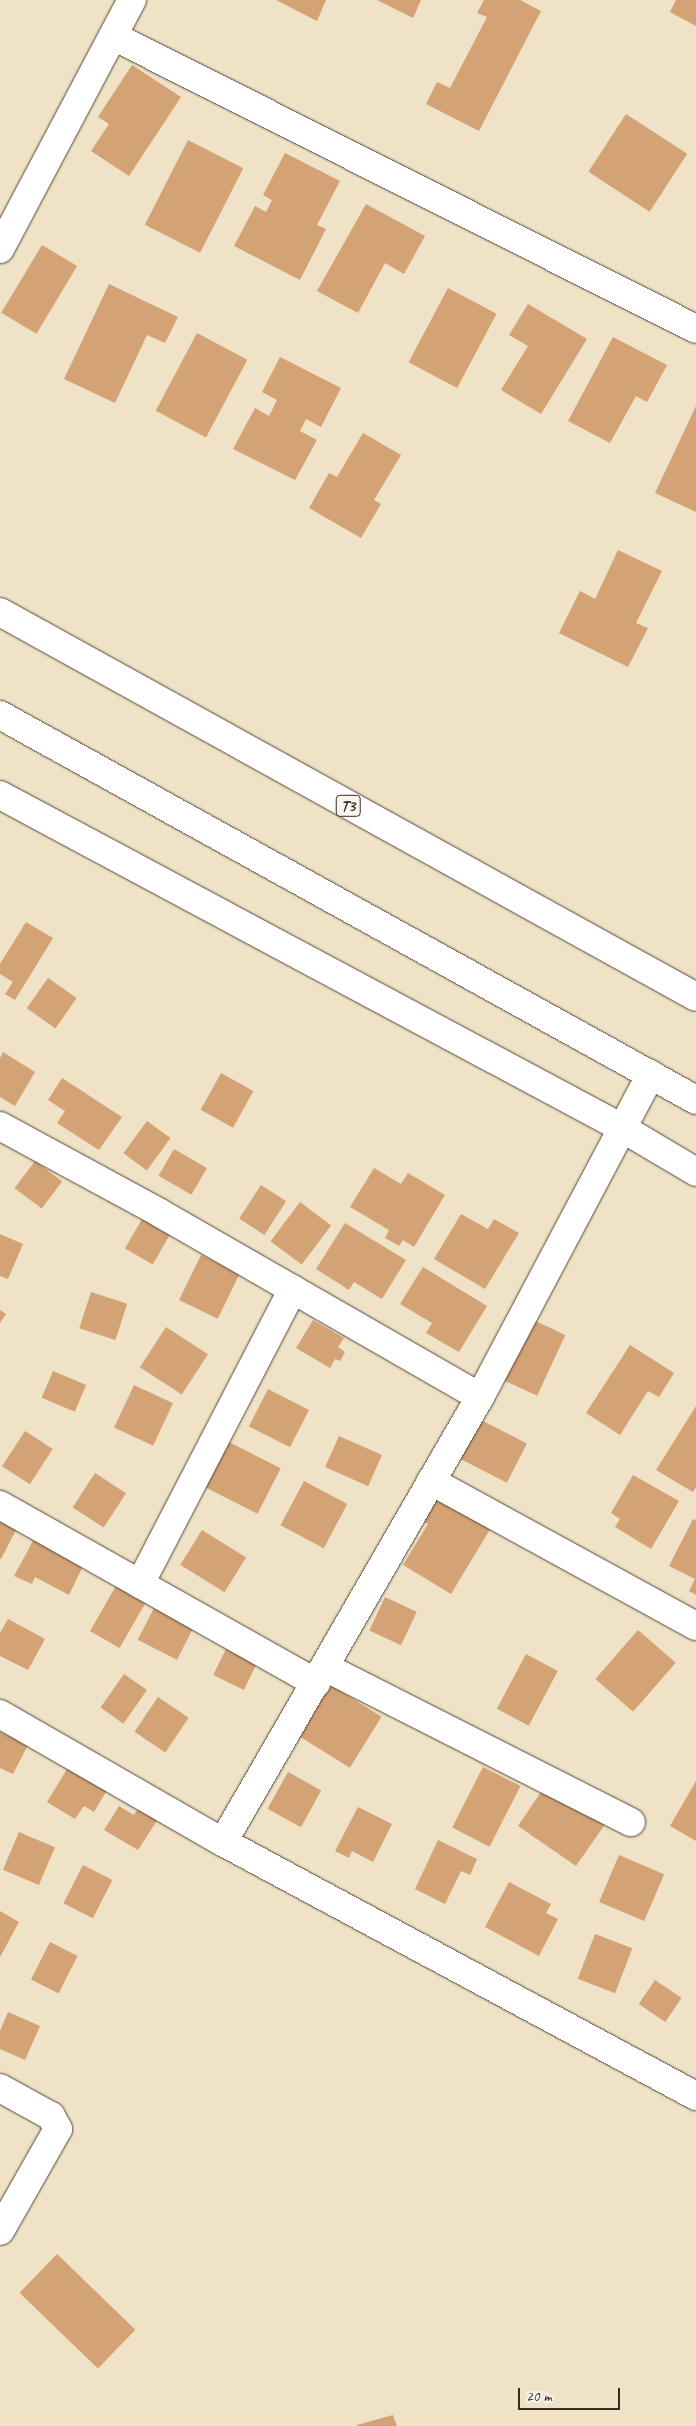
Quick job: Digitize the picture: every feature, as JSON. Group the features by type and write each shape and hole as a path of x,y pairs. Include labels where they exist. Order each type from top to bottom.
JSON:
{"main road":[{"path":"0,249 132,0"},
{"path":"113,36 696,329"},
{"name":"T3","path":"0,612 696,997"},
{"path":"0,715 696,1100"},
{"path":"0,795 622,1128 696,1172"},
{"path":"223,1842 480,1397 651,1074"},
{"path":"0,1126 293,1289 480,1397"},
{"path":"140,1584 293,1289"},
{"path":"431,1481 696,1626"},
{"path":"0,1505 140,1584 321,1675 631,1822"},
{"path":"0,1714 223,1842 696,2096"},
{"path":"0,2088 51,2116 58,2129 0,2231"}],"building":[{"path":"276,0 326,0 317,21"},
{"path":"377,0 421,0 413,18"},
{"path":"484,0 520,0 541,11 479,131 426,104 437,82 450,88 487,17 477,13"},
{"path":"676,0 696,0 696,26 670,12"},
{"path":"132,65 181,97 129,176 91,151 109,124 98,117"},
{"path":"626,114 687,154 650,212 588,172"},
{"path":"188,140 243,168 200,253 145,225"},
{"path":"285,153 340,181 317,225 326,229 300,280 234,246 255,206 266,212 272,200 263,195"},
{"path":"366,204 425,236 404,274 385,263 358,313 317,291"},
{"path":"42,245 77,266 36,334 1,313"},
{"path":"109,284 178,317 165,343 147,335 115,403 64,379"},
{"path":"448,288 497,314 457,388 409,362"},
{"path":"528,304 587,339 541,414 501,390 528,346 509,335"},
{"path":"197,333 247,360 206,437 156,411"},
{"path":"613,337 667,365 647,402 636,396 610,443 568,421"},
{"path":"280,357 341,388 321,427 306,419 300,431 317,440 295,480 233,449 255,408 269,416 277,400 262,392"},
{"path":"696,406 696,512 655,493"},
{"path":"363,433 401,455 374,500 381,504 361,538 309,508 329,473 337,477"},
{"path":"618,550 662,571 636,623 648,628 628,667 559,633 580,591 595,599"},
{"path":"26,922 53,938 15,1000 5,994 13,982 0,974 0,964"},
{"path":"48,978 77,998 55,1028 27,1008"},
{"path":"3,1052 35,1072 15,1106 0,1097 0,1058"},
{"path":"221,1073 253,1091 233,1128 201,1110"},
{"path":"62,1078 122,1117 99,1150 57,1123 65,1111 48,1100"},
{"path":"147,1121 170,1138 147,1170 123,1153"},
{"path":"174,1149 207,1168 191,1195 158,1176"},
{"path":"35,1161 62,1181 42,1209 15,1188"},
{"path":"374,1168 401,1184 408,1173 445,1195 414,1247 403,1240 399,1246 385,1238 389,1230 350,1207"},
{"path":"261,1185 286,1201 264,1235 239,1219"},
{"path":"300,1202 331,1225 302,1265 271,1241"},
{"path":"461,1214 488,1229 494,1219 519,1233 485,1289 434,1259"},
{"path":"142,1219 170,1235 153,1264 125,1248"},
{"path":"345,1223 406,1260 382,1299 354,1282 349,1290 316,1269"},
{"path":"0,1234 23,1244 8,1279 0,1276"},
{"path":"201,1255 240,1274 218,1319 179,1300"},
{"path":"423,1267 487,1306 459,1352 426,1333 432,1323 400,1304"},
{"path":"91,1292 127,1304 115,1340 79,1328"},
{"path":"0,1310 6,1314 0,1323"},
{"path":"531,1319 565,1335 537,1396 503,1380"},
{"path":"313,1320 344,1338 338,1347 345,1352 340,1361 335,1359 330,1368 296,1348"},
{"path":"166,1327 208,1354 182,1394 140,1367"},
{"path":"630,1345 674,1373 659,1397 648,1391 620,1435 586,1413"},
{"path":"53,1371 86,1385 75,1412 42,1398"},
{"path":"134,1385 173,1403 153,1446 114,1428"},
{"path":"268,1389 309,1410 290,1447 249,1426"},
{"path":"696,1406 696,1487 693,1492 656,1470"},
{"path":"477,1418 527,1443 507,1483 457,1457"},
{"path":"25,1431 53,1449 30,1484 2,1466"},
{"path":"339,1436 382,1455 368,1486 325,1467"},
{"path":"229,1442 281,1468 258,1514 206,1487"},
{"path":"95,1473 126,1493 104,1528 73,1507"},
{"path":"633,1475 679,1501 651,1549 615,1527 620,1519 611,1513"},
{"path":"304,1481 347,1504 324,1548 281,1525"},
{"path":"435,1492 492,1526 451,1594 403,1565 428,1524 418,1518"},
{"path":"693,1519 696,1520 696,1595 689,1591 695,1579 669,1566"},
{"path":"0,1520 17,1528 1,1559 0,1558"},
{"path":"202,1530 246,1558 224,1592 180,1565"},
{"path":"34,1539 84,1564 69,1595 35,1577 32,1584 14,1576"},
{"path":"116,1586 145,1603 119,1648 90,1631"},
{"path":"385,1597 417,1612 401,1645 369,1631"},
{"path":"155,1606 194,1626 177,1660 138,1640"},
{"path":"8,1619 45,1639 28,1670 0,1656 0,1633"},
{"path":"638,1630 676,1663 633,1712 595,1679"},
{"path":"226,1649 257,1664 244,1690 213,1675"},
{"path":"526,1654 558,1671 529,1726 497,1709"},
{"path":"124,1674 147,1690 123,1724 100,1708"},
{"path":"329,1684 382,1717 350,1768 297,1735"},
{"path":"158,1697 189,1718 165,1753 135,1732"},
{"path":"0,1732 28,1745 13,1774 0,1768"},
{"path":"69,1766 107,1790 94,1812 84,1806 75,1819 47,1802"},
{"path":"483,1767 520,1786 490,1847 452,1828"},
{"path":"288,1772 321,1790 301,1827 268,1809"},
{"path":"696,1781 696,1841 670,1826"},
{"path":"543,1789 608,1820 576,1866 518,1826"},
{"path":"119,1806 134,1815 139,1807 158,1819 138,1850 104,1830"},
{"path":"358,1807 392,1824 373,1862 352,1851 349,1858 335,1851"},
{"path":"19,1832 55,1847 39,1885 3,1870"},
{"path":"438,1840 477,1859 470,1875 461,1871 445,1904 415,1889"},
{"path":"619,1855 664,1874 644,1921 599,1902"},
{"path":"83,1865 112,1880 93,1918 63,1903"},
{"path":"509,1882 551,1904 546,1913 558,1919 539,1956 485,1927"},
{"path":"0,1911 19,1922 0,1957"},
{"path":"595,1934 632,1948 615,1993 578,1979"},
{"path":"50,1942 78,1956 59,1993 31,1979"},
{"path":"655,1980 682,1998 665,2022 639,2004"},
{"path":"8,2012 40,2026 25,2060 0,2049 0,2031"},
{"path":"57,2254 135,2330 98,2369 19,2293"},
{"path":"393,2415 397,2426 357,2426 357,2425"}]}
